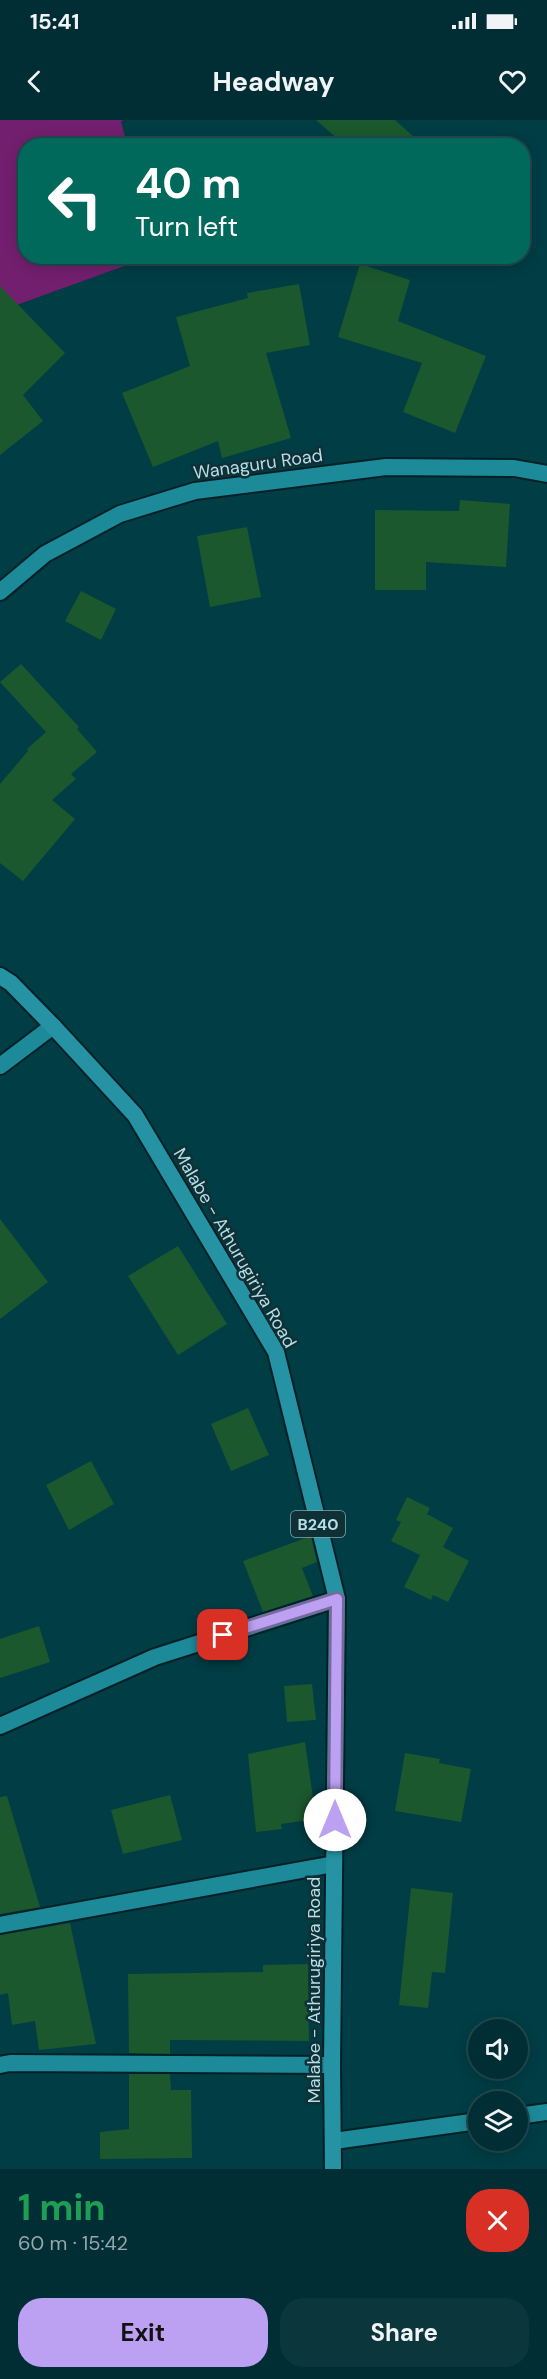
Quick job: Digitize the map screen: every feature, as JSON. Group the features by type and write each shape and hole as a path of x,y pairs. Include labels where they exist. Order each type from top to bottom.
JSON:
{"main road":[{"name":"Malabe - Athurugiriya Road","path":"0,976 11,983 53,1026 135,1115 276,1352 337,1599 333,2169"}],"street":[{"name":"Wanaguru Road","path":"0,592 45,554 120,514 195,491 386,466 514,468 547,474"},
{"path":"0,1066 53,1026"},
{"path":"0,1726 23,1718 155,1657 337,1599"},
{"path":"0,1925 334,1864"},
{"path":"0,2065 10,2063 332,2065"},
{"path":"528,2115 547,2112"},
{"path":"334,2141 468,2122"}],"shaded area":[{"path":"0,120 124,120 121,121 125,138 18,138 18,264 130,264 0,311"}],"building":[{"path":"316,120 395,120 415,138 337,138"},
{"path":"360,264 410,280 398,321 486,356 455,433 403,412 422,363 338,337"},
{"path":"299,284 310,345 266,353 291,438 222,458 218,441 153,467 122,393 190,366 176,317 248,298 247,293"},
{"path":"0,286 65,353 23,395 43,421 0,455"},
{"path":"460,500 510,504 506,567 426,562 426,590 375,590 375,510 459,511"},
{"path":"247,527 261,597 210,607 197,536"},
{"path":"81,591 116,609 101,640 65,621"},
{"path":"21,664 79,727 77,729 97,752 71,774 76,779 52,800 75,819 23,881 0,863 0,784 28,751 27,749 46,732 0,682"},
{"path":"0,1219 48,1282 0,1319"},
{"path":"178,1246 227,1324 178,1355 128,1276"},
{"path":"248,1408 269,1455 231,1471 211,1424"},
{"path":"91,1461 114,1504 69,1530 46,1485"},
{"path":"407,1497 430,1508 427,1514 453,1528 443,1547 469,1561 448,1602 433,1595 431,1600 404,1587 420,1555 391,1541 401,1522 396,1520"},
{"path":"311,1536 317,1562 302,1568 313,1596 263,1612 243,1561"},
{"path":"39,1626 50,1662 0,1678 0,1639"},
{"path":"312,1684 316,1720 287,1722 284,1686"},
{"path":"305,1742 316,1819 281,1824 282,1829 256,1832 248,1754"},
{"path":"405,1753 440,1759 439,1763 471,1769 461,1822 395,1811"},
{"path":"170,1795 182,1840 123,1854 111,1810"},
{"path":"7,1796 40,1907 0,1914 0,1797"},
{"path":"411,1888 453,1893 445,1973 432,1972 428,2008 399,2005"},
{"path":"70,1923 96,2044 39,2050 35,2021 12,2025 8,1993 0,1995 0,1935"},
{"path":"308,1964 309,2041 170,2040 170,2054 129,2053 128,1974 263,1972 263,1965"},
{"path":"129,2074 170,2074 171,2090 191,2090 192,2158 100,2159 100,2132 129,2129"}],"route":[{"path":"223,1635 337,1599 335,1820"}]}
